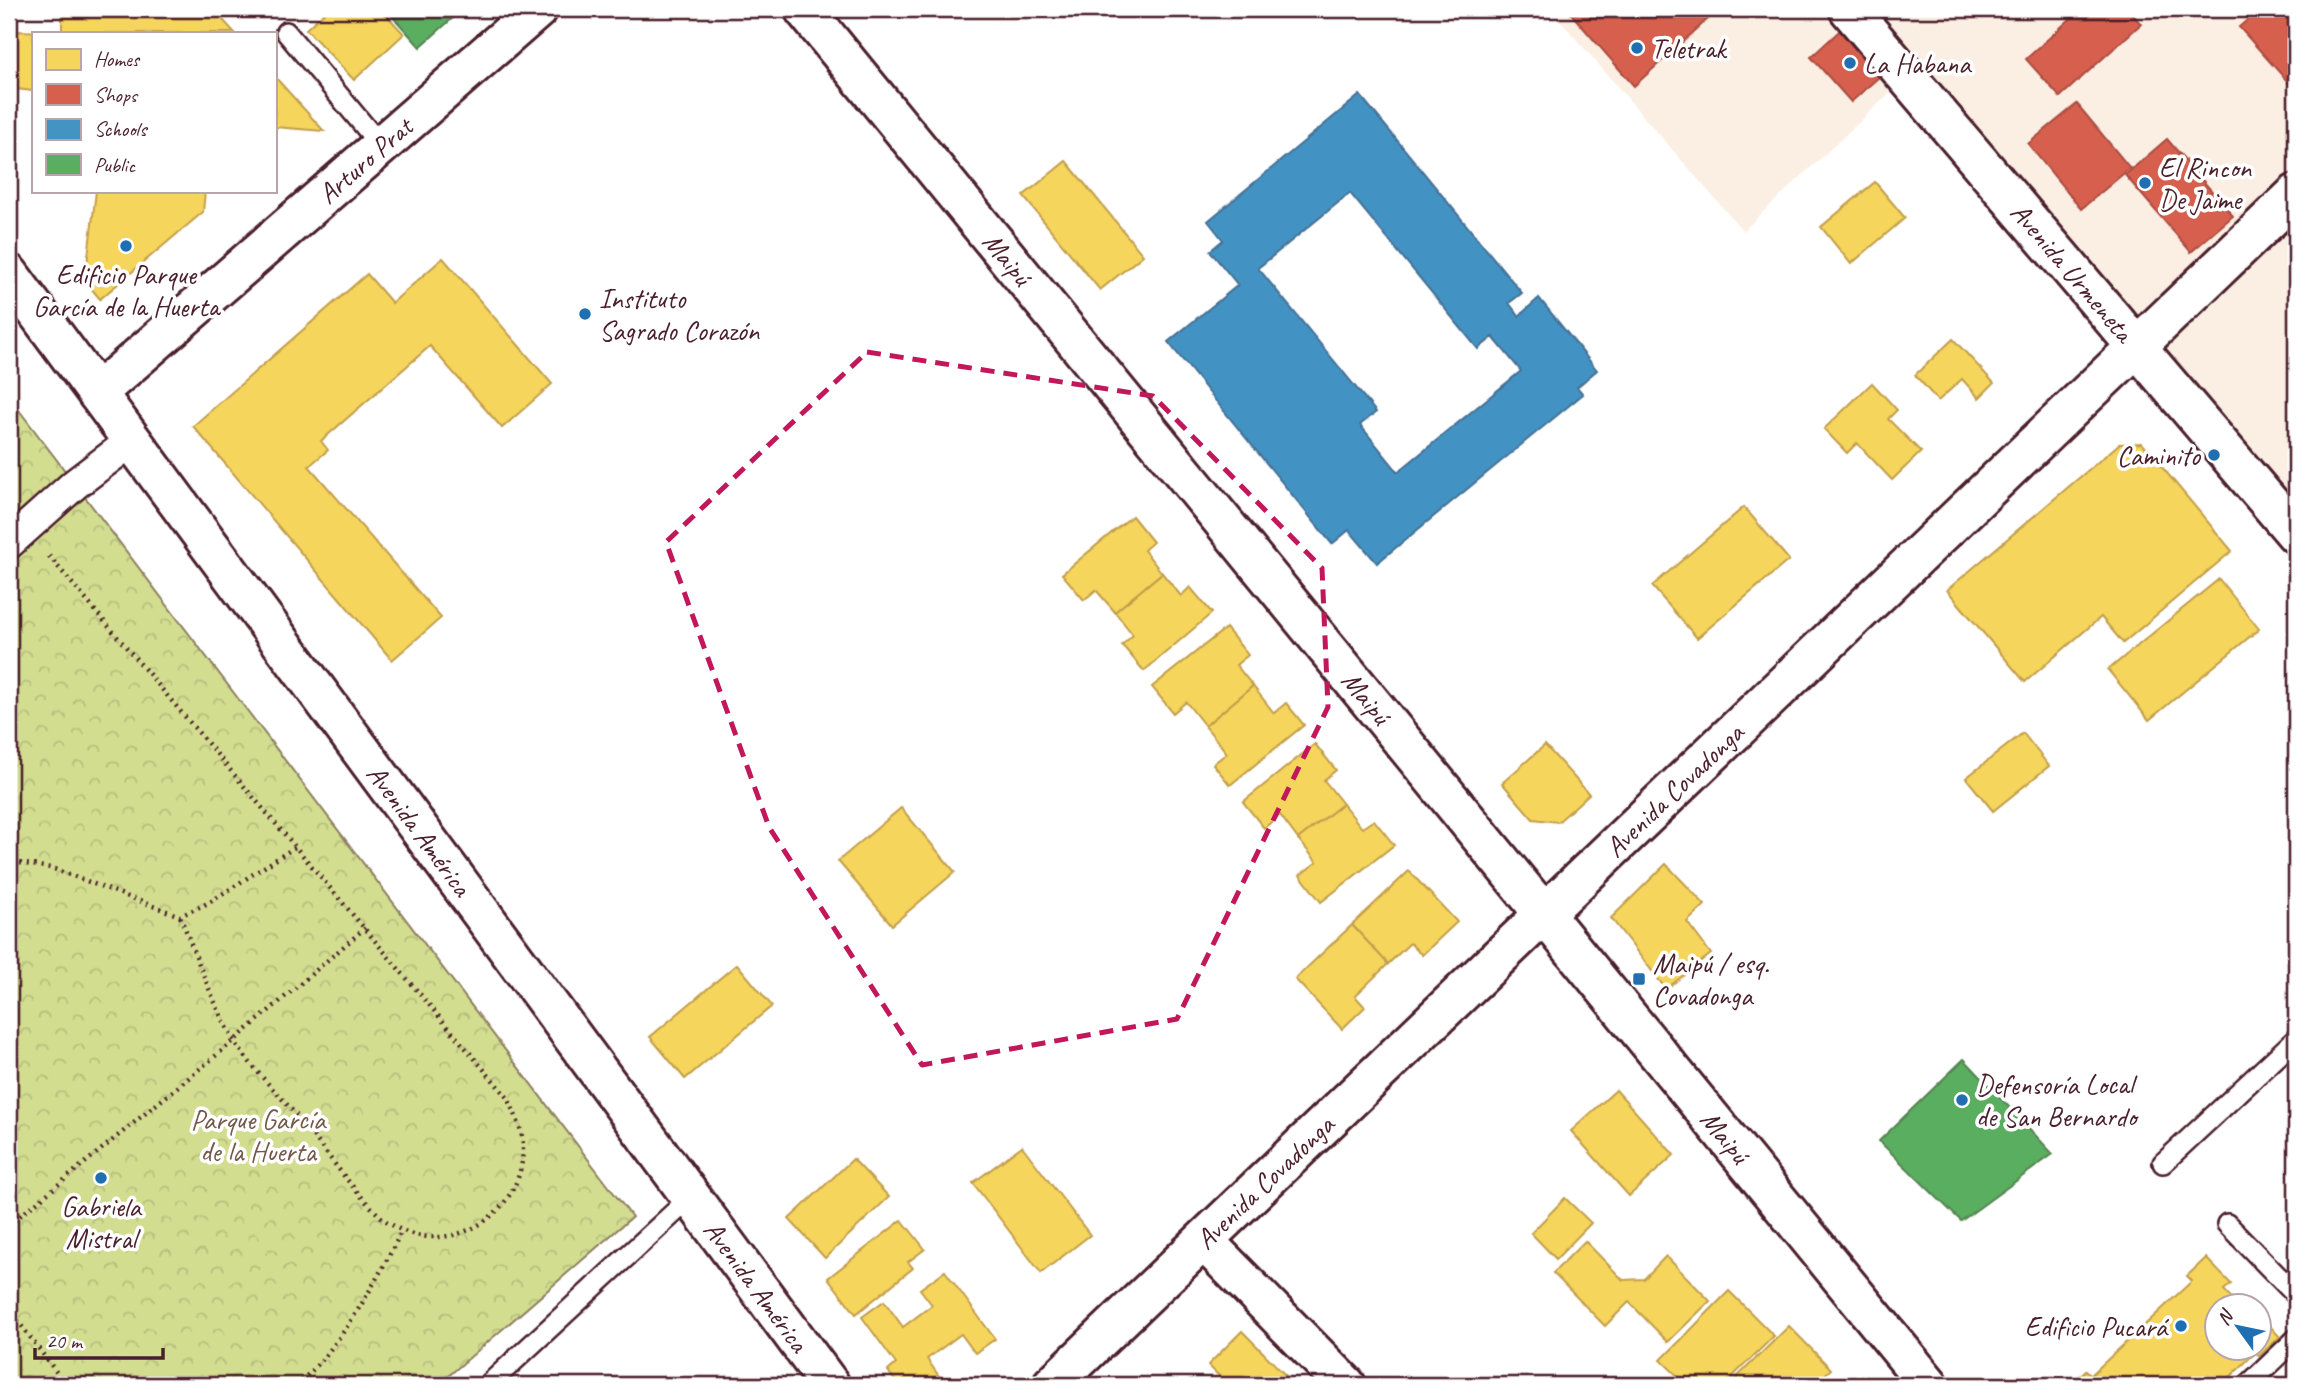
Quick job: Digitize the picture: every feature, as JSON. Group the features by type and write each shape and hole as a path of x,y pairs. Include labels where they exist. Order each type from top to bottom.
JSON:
{"street":[{"name":"Arturo Prat","path":"97,393 538,9"},
{"name":"Maipú","path":"804,9 1929,1385"},
{"name":"Avenida Urmeneta","path":"1849,9 2296,534"},
{"name":"Avenida Covadonga","path":"1052,1385 2296,194"},
{"name":"Avenida América","path":"9,274 830,1385"},
{"path":"17,536 75,484 133,440"},
{"path":"1203,1241 1346,1385"}],"lane":[{"path":"286,32 381,146"},
{"path":"2163,1163 2296,1039"},
{"path":"488,1385 691,1197"},
{"path":"2227,1224 2296,1295"},
{"path":"2248,1385 2296,1339"}],"path":[{"path":"17,536 295,846 508,1098 519,1122 523,1149 518,1176 506,1200 484,1222 441,1238 422,1239 402,1230 379,1214 235,1040 180,916"},
{"path":"13,862 51,868 180,916 210,902 295,846"},
{"path":"9,1226 235,1040 365,928"},
{"path":"296,1385 345,1328 378,1278 402,1230"},
{"path":"9,1310 66,1385"}],"highlighted area":[{"path":"867,352 1153,396 1322,568 1328,707 1177,1019 922,1065 769,827 666,542"}],"shaded area":[{"path":"1550,9 2296,9 2296,504 1923,62 1743,231"}],"green space":[{"name":"Parque García de la Huerta","path":"9,397 632,1217 438,1385 9,1385"}],"building: Homes":[{"path":"62,9 213,9 234,32 62,32"},
{"path":"328,9 381,9 404,34 354,80 306,29"},
{"path":"9,31 62,32 32,32 32,91 9,88"},
{"path":"276,78 324,131 276,127"},
{"path":"1066,161 1143,255 1100,290 1023,196"},
{"path":"1875,182 1905,218 1851,264 1821,227"},
{"name":"Edificio Parque García de la Huerta","path":"96,192 205,192 203,212 100,299 85,281"},
{"path":"443,258 552,384 502,428 430,346 321,441 328,450 309,466 441,618 392,660 193,426 367,274 392,303"},
{"path":"1953,339 1994,383 1979,398 1962,379 1938,401 1915,375"},
{"path":"1872,383 1897,410 1888,419 1921,452 1892,480 1857,443 1847,453 1824,429"},
{"path":"2142,443 2232,551 2123,643 2101,617 2025,682 1947,590 2119,444"},
{"path":"1744,507 1789,560 1697,638 1652,586"},
{"path":"1132,516 1153,542 1144,550 1162,573 1115,612 1096,590 1084,600 1062,574"},
{"path":"1162,573 1181,596 1190,587 1212,613 1144,671 1122,645 1133,635 1115,612"},
{"path":"2219,579 2259,629 2149,720 2108,670"},
{"path":"1226,628 1248,655 1236,665 1253,686 1205,726 1186,702 1173,713 1152,687"},
{"path":"1253,686 1274,713 1286,703 1304,725 1230,785 1213,764 1227,753 1205,726"},
{"path":"2023,733 2049,766 1993,811 1966,778"},
{"path":"1315,744 1336,770 1324,780 1343,804 1298,839 1280,815 1264,828 1243,802"},
{"path":"1545,745 1589,794 1558,822 1533,819 1502,783"},
{"path":"1343,804 1362,828 1374,820 1394,845 1321,902 1300,875 1317,862 1298,839"},
{"path":"901,808 955,872 892,925 838,861"},
{"path":"1666,864 1705,905 1687,922 1711,954 1666,989 1611,918"},
{"path":"1409,871 1457,922 1422,955 1410,943 1388,964 1352,925"},
{"path":"1352,925 1388,964 1355,996 1365,1007 1342,1029 1295,979"},
{"path":"737,964 772,1006 685,1079 650,1037"},
{"path":"1616,1090 1674,1155 1629,1196 1571,1131"},
{"path":"1022,1146 1090,1235 1041,1273 973,1183"},
{"path":"853,1159 889,1197 825,1258 789,1219"},
{"path":"1565,1198 1591,1223 1556,1259 1531,1233"},
{"path":"902,1220 925,1249 908,1262 913,1268 856,1314 828,1278"},
{"path":"1585,1241 1623,1280 1644,1279 1666,1256 1710,1301 1668,1342 1629,1302 1605,1326 1553,1273"},
{"name":"Edificio Pucará","path":"2206,1258 2231,1284 2224,1290 2226,1292 2204,1292 2204,1362 2246,1362 2227,1380 2233,1385 2070,1385 2086,1370 2091,1375 2192,1281 2187,1276"},
{"path":"945,1271 995,1339 975,1353 961,1334 927,1359 941,1379 933,1385 898,1385 888,1371 896,1364 862,1317 884,1301 903,1327 932,1305 920,1289"},
{"path":"1729,1291 1774,1336 1724,1385 1687,1385 1661,1360"},
{"path":"1789,1326 1831,1369 1814,1385 1729,1385"},
{"name":"Edificio Pucará","path":"2274,1330 2280,1337 2274,1342"},
{"path":"1242,1331 1295,1385 1228,1385 1208,1365"}],"building: Shops":[{"name":"Teletrak","path":"1567,9 1719,9 1634,86"},
{"path":"2081,9 2128,9 2141,24 2060,97 2026,59"},
{"path":"2260,9 2296,9 2296,91 2239,27"},
{"name":"La Habana","path":"1848,23 1889,68 1851,102 1811,57"},
{"path":"2077,104 2130,168 2081,209 2028,144"},
{"path":"2167,139 2233,216 2191,252 2125,175"}],"building: Schools":[{"path":"1360,95 1522,293 1509,303 1519,316 1539,298 1597,370 1577,387 1583,394 1377,563 1349,530 1332,544 1168,342 1238,285 1210,251 1223,240 1208,221","holes":["1350,193 1478,349 1493,337 1521,371 1398,472 1360,425 1376,412 1258,268"]}],"building: Public":[{"path":"386,9 463,9 420,47"},
{"name":"Defensoría Local de San Bernardo","path":"1964,1059 2053,1154 1961,1221 1879,1141"}],"place":[{"name":"Teletrak","path":"1637,48"},
{"name":"La Habana","path":"1850,63"},
{"name":"El Rincon De Jaime","path":"2145,183"},
{"name":"Edificio Parque García de la Huerta","path":"126,246"},
{"name":"Instituto Sagrado Corazón","path":"585,314"},
{"name":"Caminito","path":"2214,455"},
{"name":"Maipú / esq. Covadonga","path":"1639,979"},
{"name":"Defensoría Local de San Bernardo","path":"1962,1100"},
{"name":"Gabriela Mistral","path":"101,1178"},
{"name":"Edificio Pucará","path":"2181,1326"}]}
